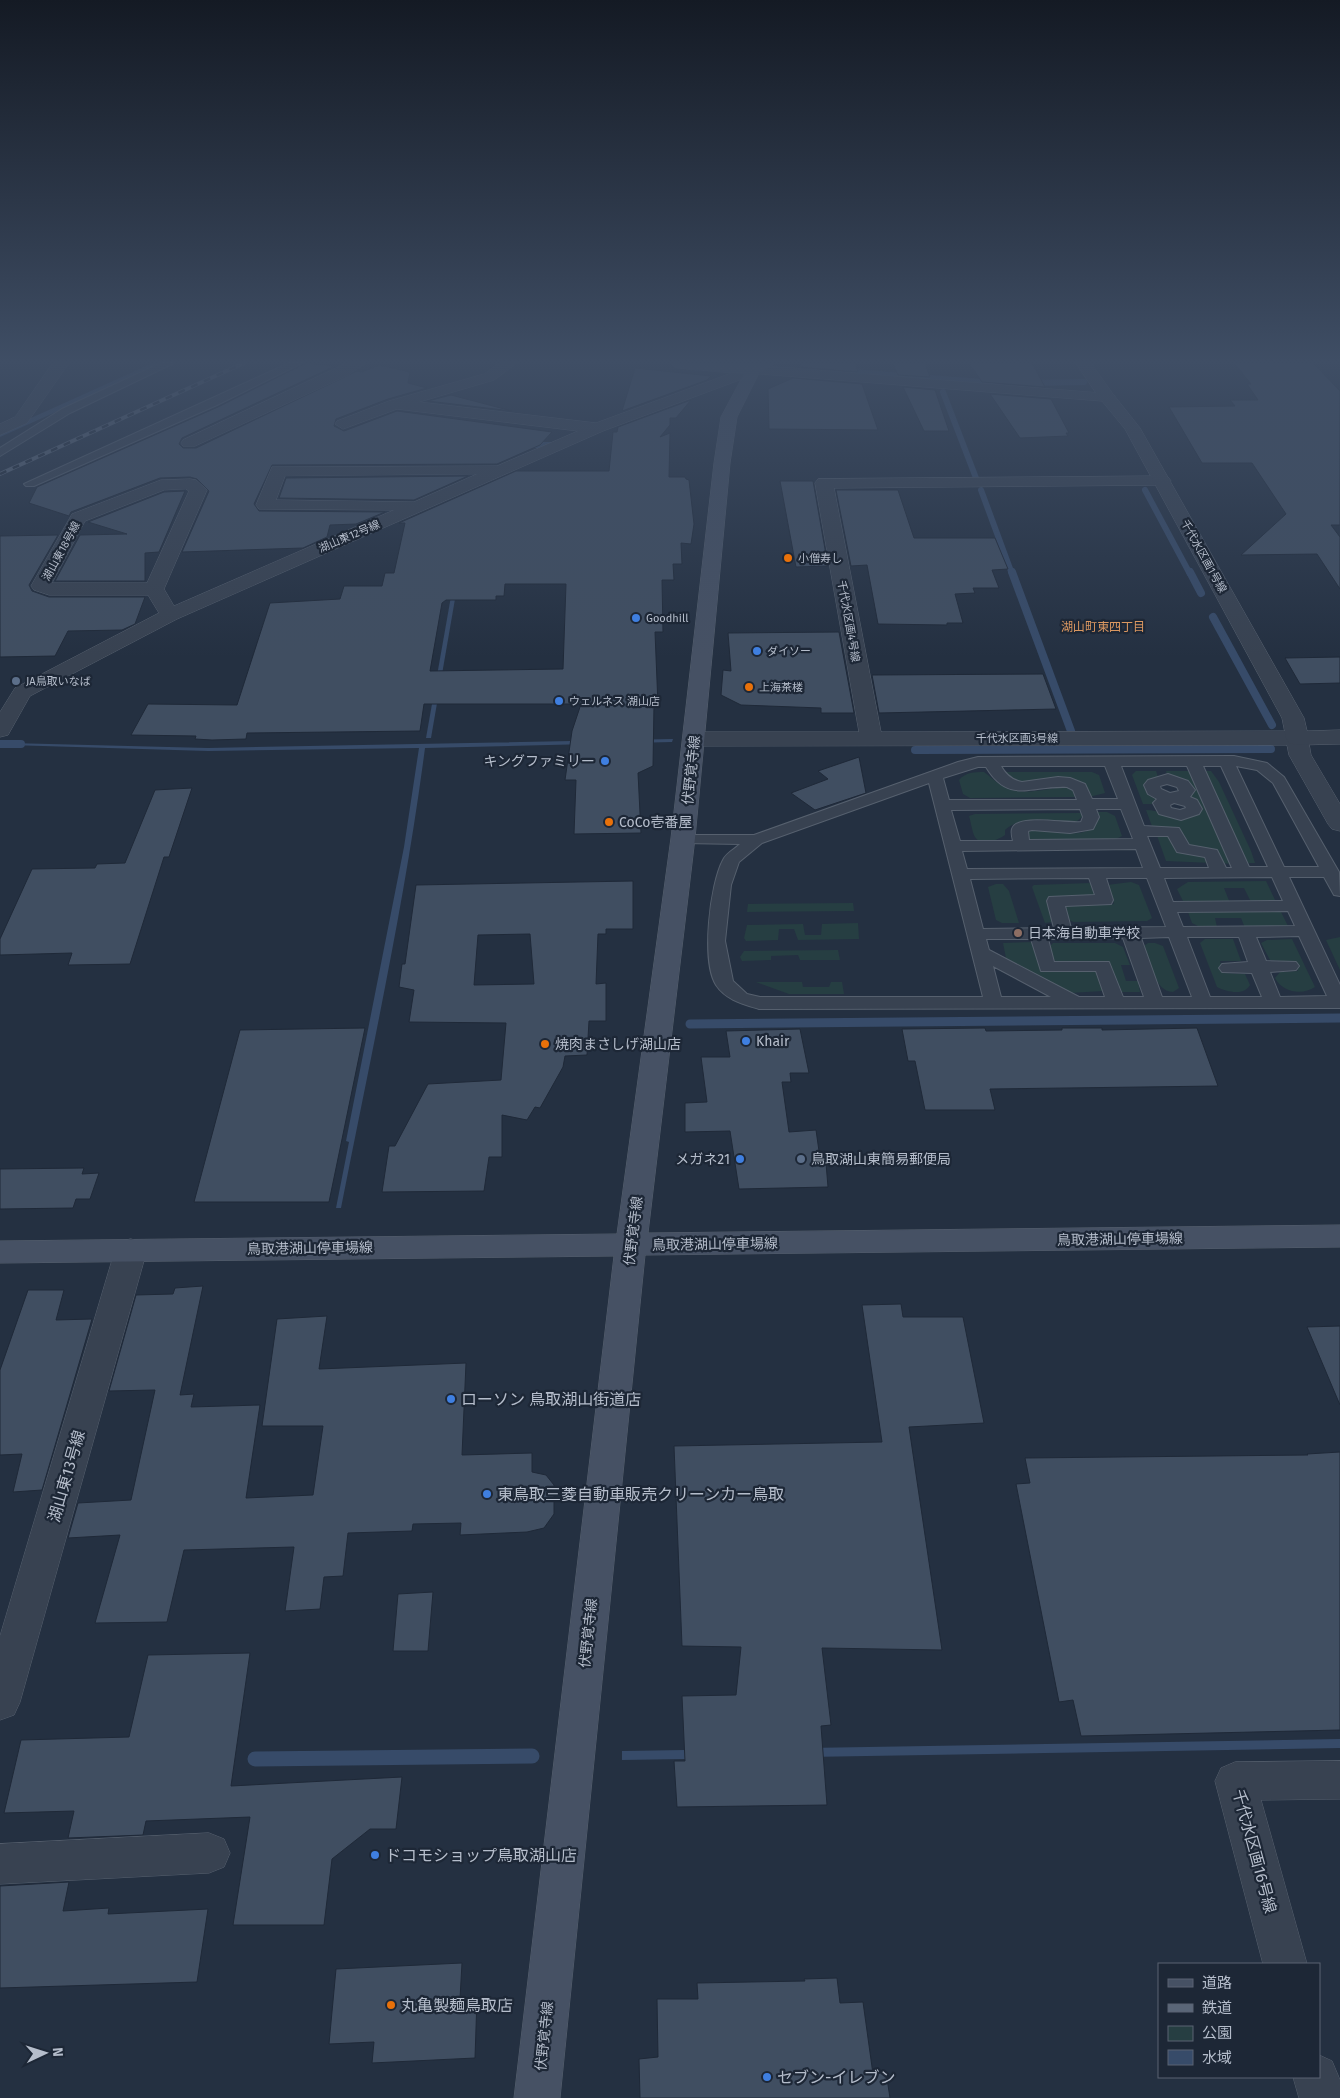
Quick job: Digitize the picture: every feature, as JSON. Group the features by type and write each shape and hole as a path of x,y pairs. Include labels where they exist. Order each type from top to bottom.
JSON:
{"main road":[{"name":"伏野覚寺線","path":"537,2098 631,1245 683,838 722,461"},
{"name":"鳥取港湖山停車場線","path":"0,1252 1340,1236"}],"street":[{"name":"湖山東12号線","path":"0,730 22,692 170,615 522,461"},
{"name":"千代水区画1号線","path":"1151,461 1293,718 1300,755 1340,824"},
{"path":"421,505 265,505 278,471 504,469"},
{"name":"千代水区画4号線","path":"871,738 824,483 1162,481"},
{"name":"湖山東18号線","path":"190,484 198,490 154,590 50,589 42,586 78,518 161,485 190,484"},
{"path":"154,590 170,615"},
{"name":"千代水区画3号線","path":"694,739 1340,737"},
{"name":"湖山東13号線","path":"0,1702 132,1250"},
{"name":"千代水区画16号線","path":"1285,1963 1236,1781 1340,1780"},
{"path":"0,1864 209,1853"},
{"path":"1316,2078 1322,2098"}],"lane":[{"path":"30,484 82,461"},
{"path":"1111,761 1203,1003"},
{"path":"943,805 1086,804 1128,806 1167,802 1152,788 1153,783 1165,779 1158,761"},
{"path":"1193,761 1243,873"},
{"path":"1226,761 1340,1002 785,1004 759,1003 741,998 724,982 716,941 723,885 731,860 756,840 936,777 969,763 1226,761 1262,766 1279,780 1340,891"},
{"path":"991,762 997,773 1008,783 1018,787 1061,782 1076,784 1082,791 1091,817 1087,826 1081,828 1046,824 1025,826 1020,829 1019,833 1021,845"},
{"path":"936,777 994,1004"},
{"path":"954,846 1021,845 1140,838 1172,830 1183,849 1211,853 1220,873"},
{"path":"683,838 756,840"},
{"path":"961,874 1331,872"},
{"path":"1064,932 1055,901 1105,900 1096,873"},
{"path":"1166,907 1240,899 1295,906"},
{"path":"976,934 1176,931 1236,928 1306,931"},
{"path":"1236,928 1259,967 1273,1002"},
{"path":"1130,932 1155,1003"},
{"path":"1038,933 1048,967 1103,966 1116,1003"},
{"path":"981,953 1077,1003"},
{"path":"1228,968 1290,966"}],"green space":[{"path":"1136,771 1156,771 1158,777 1146,782 1147,792 1156,798 1152,804 1143,804 1132,775"},
{"path":"1166,771 1191,771 1231,864 1220,863 1187,847 1177,828 1153,829 1146,810 1176,818 1197,814 1189,797 1167,776"},
{"path":"1204,771 1211,771 1219,782 1255,863 1247,863"},
{"path":"984,772 1006,788 1017,791 1033,791 1072,787 1075,797 970,798 963,794 959,780 967,774"},
{"path":"1002,772 1092,772 1099,775 1105,793 1089,797 1083,785 1020,783"},
{"path":"1098,812 1107,812 1115,816 1122,836 1116,839 1030,841 1025,833 1045,831 1079,833 1088,830 1095,824"},
{"path":"1081,813 1083,816 1075,823 1048,820 1020,822 1005,830 1005,835 1002,837 985,842 981,842 975,837 969,816 975,814"},
{"path":"1170,832 1180,850 1209,855 1212,863 1166,861 1156,833"},
{"path":"1266,881 1276,902 1251,902 1244,888 1224,888 1230,903 1184,903 1177,889 1188,882"},
{"path":"1131,882 1139,885 1152,918 1147,921 1074,922 1066,919 1064,906 1114,904 1107,885"},
{"path":"1091,883 1096,893 1093,896 1047,898 1052,922 1045,923 1032,887 1034,885"},
{"path":"1003,884 1009,891 1019,923 1002,923 996,920 988,887"},
{"path":"853,903 854,911 747,912 748,904"},
{"path":"1273,909 1281,912 1288,926 1245,928 1241,918 1215,918 1217,927 1200,927 1192,923 1188,912 1191,910"},
{"path":"858,923 859,939 798,940 794,929 779,929 778,940 746,941 744,938 747,925 803,924 805,935 821,935 822,924"},
{"path":"1340,937 1340,970 1326,940"},
{"path":"1205,939 1233,939 1241,961 1220,961 1223,973 1245,974 1250,985 1244,991 1235,992 1217,987 1200,943"},
{"path":"1292,939 1315,987 1310,990 1298,992 1282,987 1275,978 1280,972 1298,971 1294,962 1270,960 1261,943 1267,940"},
{"path":"1034,942 1042,971 1097,971 1103,991 1070,993 1006,958 1003,943"},
{"path":"1053,943 1115,943 1123,947 1130,965 1121,965 1126,981 1138,981 1140,992 1120,992 1111,968 1060,964 1053,959 1050,946"},
{"path":"1148,943 1163,946 1179,988 1173,992 1161,987 1157,981 1144,946"},
{"path":"838,950 840,960 800,960 798,955 771,956 771,960 742,961 740,957 744,951"},
{"path":"756,982 802,982 803,987 829,987 831,982 842,982 844,994 789,994"}],"water":[{"path":"468,500 455,599 431,738 426,738"},
{"path":"673,739 672,742 425,748 398,921 341,1208 336,1208 349,1142 346,1141 404,847 419,748 208,751 9,745 10,743 208,748"},
{"path":"1340,1739 1340,1748 622,1760 622,1751"}],"building":[{"path":"96,461 504,461 497,464 272,465 254,504 259,511 385,512 356,524 330,525 327,537 303,548 182,552 209,491 197,479 190,477 160,478 71,512 69,516 29,503 37,487"},
{"path":"610,461 669,461 669,477 685,477 689,480 694,524 691,544 681,543 682,564 673,564 674,580 662,580 663,632 655,632 658,705 654,705 653,766 638,773 641,833 574,834 576,780 565,780 572,731 581,704 424,704 420,731 247,733 246,739 212,740 195,739 196,736 131,735 148,704 237,705 270,603 340,599 344,586 382,586 385,573 394,573 405,523 399,523 516,471 609,471","holes":["505,584 566,584 563,669 430,671 442,603 446,600 496,600 496,596 504,596"]},
{"path":"1201,461 1340,461 1340,525 1331,525 1340,537 1340,589 1317,554 1241,555 1286,514 1252,463 1202,463"},
{"path":"468,476 414,500 279,498 286,478"},
{"path":"780,481 813,481 828,566 796,567"},
{"path":"836,490 898,490 914,538 995,538 1008,569 992,570 999,588 973,588 975,593 955,594 963,623 947,623 947,625 878,624 867,565 851,566"},
{"path":"185,491 159,552 145,553 145,581 55,581 80,535 127,534 88,522 164,492"},
{"path":"58,535 29,585 32,591 49,597 145,597 135,624 122,630 68,631 55,656 0,657 0,536"},
{"path":"839,632 854,713 821,713 821,708 741,705 721,695 723,670 731,671 728,633"},
{"path":"1340,657 1340,683 1300,684 1285,658"},
{"path":"1043,674 1056,709 879,713 872,675"},
{"path":"859,757 866,793 815,810 791,793 828,779 818,771"},
{"path":"192,788 169,857 164,857 130,964 68,965 72,953 0,955 0,939 32,869 95,868 97,864 125,863 155,790"},
{"path":"633,881 633,929 606,929 606,934 598,934 596,984 606,983 606,1021 589,1021 587,1055 565,1056 563,1067 540,1108 535,1107 527,1120 502,1115 502,1157 489,1157 484,1191 382,1192 389,1146 395,1146 428,1084 501,1080 506,1023 409,1022 414,990 399,987 402,964 405,964 416,885","holes":["530,934 534,984 474,985 478,935"]},
{"path":"365,1028 329,1202 194,1202 240,1030"},
{"path":"985,1028 986,1031 1062,1030 1062,1028 1102,1028 1102,1030 1197,1028 1218,1086 990,1089 995,1110 925,1110 915,1061 908,1061 902,1029"},
{"path":"800,1029 809,1073 790,1073 791,1082 782,1082 789,1132 816,1130 819,1151 825,1151 828,1187 739,1189 730,1131 685,1132 685,1103 707,1102 701,1057 730,1057 726,1031"},
{"path":"84,1168 82,1174 99,1173 90,1199 76,1199 73,1208 0,1209 0,1169"},
{"path":"203,1286 180,1395 194,1394 191,1407 260,1405 246,1498 313,1495 323,1426 262,1426 277,1319 327,1316 319,1369 466,1363 462,1455 532,1453 532,1472 546,1475 554,1485 554,1514 544,1528 527,1532 460,1535 461,1523 413,1524 412,1531 348,1533 343,1576 324,1577 320,1609 285,1611 294,1547 184,1550 167,1622 95,1623 120,1535 68,1538 78,1503 131,1500 155,1390 109,1391 136,1295 173,1294 175,1288"},
{"path":"28,1290 64,1290 56,1320 92,1319 42,1490 13,1492 22,1454 0,1455 0,1370"},
{"path":"901,1304 903,1317 963,1317 984,1423 909,1427 942,1650 822,1648 831,1725 821,1726 827,1805 677,1807 674,1761 685,1761 682,1696 736,1695 741,1647 682,1646 674,1446 882,1442 862,1305"},
{"path":"1340,1326 1340,1405 1307,1327"},
{"path":"1340,1452 1340,1730 1081,1736 1073,1700 1059,1702 1016,1484 1030,1483 1025,1458 1308,1455"},
{"path":"433,1592 428,1651 393,1651 398,1594"},
{"path":"250,1653 231,1786 402,1777 396,1829 370,1829 332,1859 324,1925 233,1925 250,1817 146,1821 143,1835 68,1838 74,1811 4,1813 21,1740 129,1737 148,1655"},
{"path":"69,1882 63,1911 109,1908 108,1914 208,1909 197,1982 0,1988 0,1886"},
{"path":"462,1963 460,1999 477,1999 475,2058 372,2063 374,2042 329,2044 336,1969"},
{"path":"837,1978 840,2003 863,2002 873,2074 886,2072 890,2098 640,2098 639,2059 658,2057 657,1999 698,1999 697,1983 805,1981 804,1979"}],"waterway":[{"path":"969,461 976,478"},
{"path":"981,490 1012,574"},
{"path":"1145,490 1190,574"},
{"path":"1012,572 1071,731"},
{"path":"1190,572 1201,593"},
{"path":"1213,617 1272,725"},
{"path":"0,744 21,744"},
{"path":"915,750 1271,749"},
{"path":"690,1024 1340,1018"},
{"path":"255,1759 532,1756"}],"railway":[{"path":"0,474 29,461"}],"place":[{"name":"小僧寿し","path":"788,558"},
{"name":"Goodhill","path":"636,618"},
{"name":"ダイソー","path":"757,651"},
{"name":"JA鳥取いなば","path":"16,681"},
{"name":"上海茶楼","path":"749,687"},
{"name":"ウェルネス 湖山店","path":"559,701"},
{"name":"キングファミリー","path":"605,761"},
{"name":"CoCo壱番屋","path":"609,822"},
{"name":"日本海自動車学校","path":"1018,933"},
{"name":"Khair","path":"746,1041"},
{"name":"焼肉まさしげ湖山店","path":"545,1044"},
{"name":"メガネ21","path":"740,1159"},
{"name":"鳥取湖山東簡易郵便局","path":"801,1159"},
{"name":"ローソン 鳥取湖山街道店","path":"451,1399"},
{"name":"東鳥取三菱自動車販売クリーンカー鳥取","path":"487,1494"},
{"name":"ドコモショップ鳥取湖山店","path":"375,1855"},
{"name":"丸亀製麺鳥取店","path":"391,2005"},
{"name":"セブン-イレブン","path":"767,2077"}],"district":[{"name":"湖山町東四丁目","path":"1103,627"}]}
